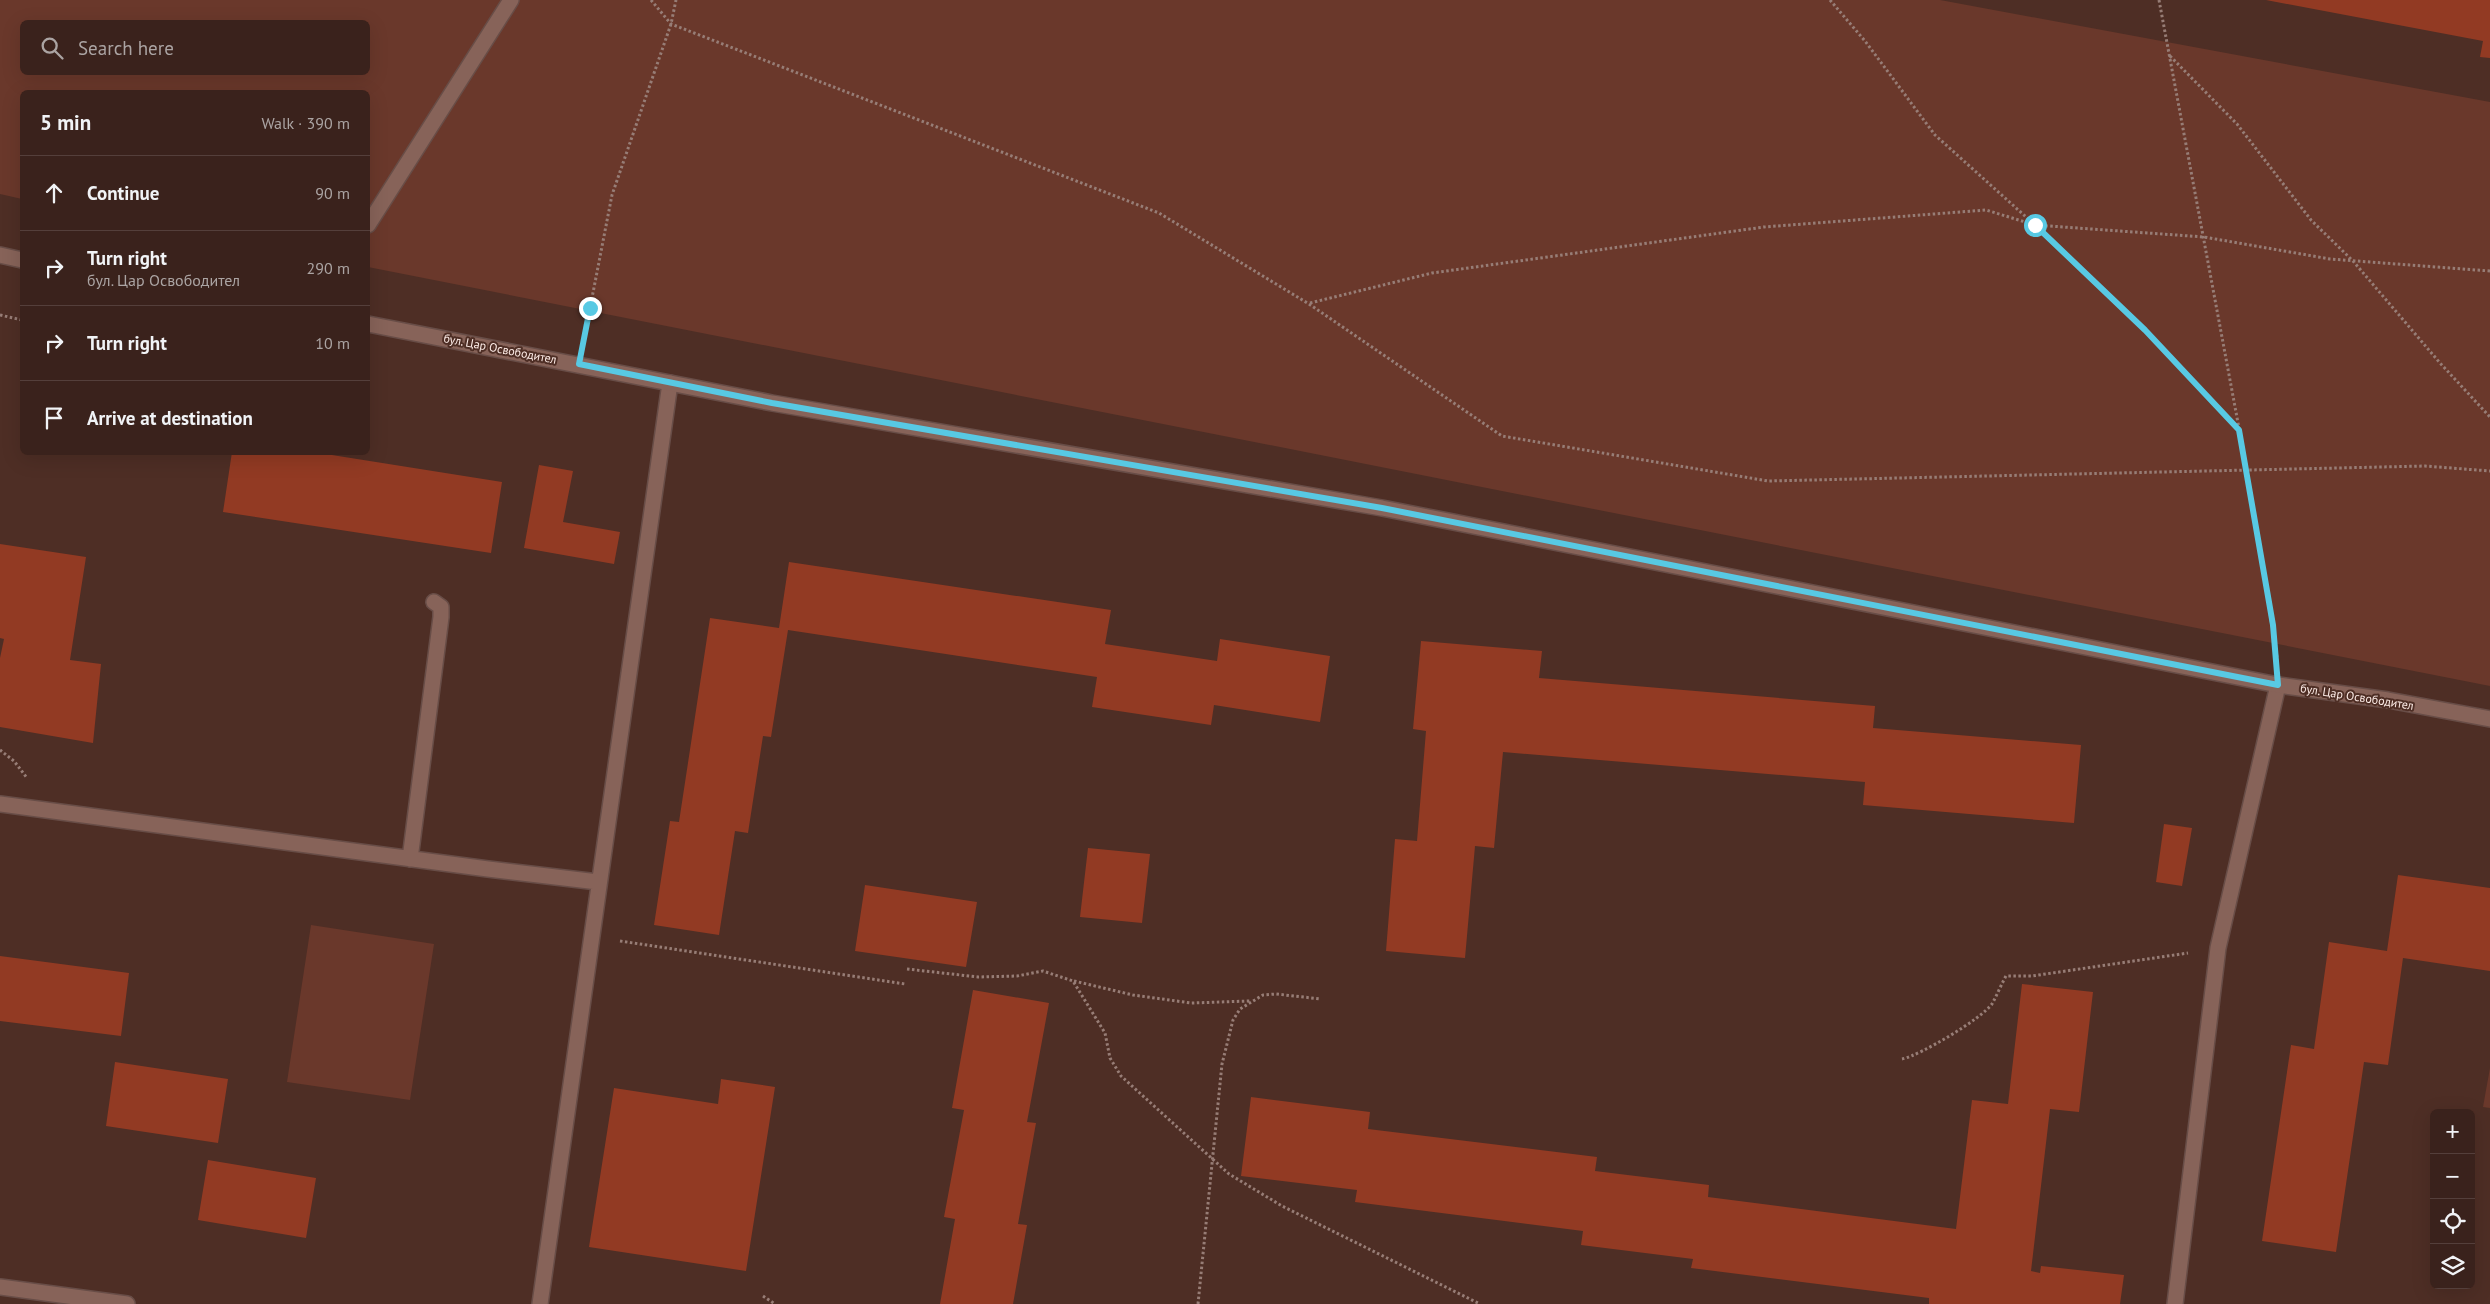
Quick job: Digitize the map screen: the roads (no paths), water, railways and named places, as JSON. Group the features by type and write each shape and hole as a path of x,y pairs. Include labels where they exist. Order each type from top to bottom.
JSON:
{"main road":[{"path":"370,223 511,0"},
{"path":"0,255 20,260"},
{"name":"бул. Цар Освободител","path":"370,324 772,403 1382,508 2278,685 2388,700 2490,719"},
{"path":"540,1304 598,882 670,383"},
{"path":"410,859 441,617 441,606 434,602"},
{"path":"2175,1304 2218,948 2278,685"},
{"path":"0,804 410,859 598,882"},
{"path":"0,1287 127,1304"}]}
